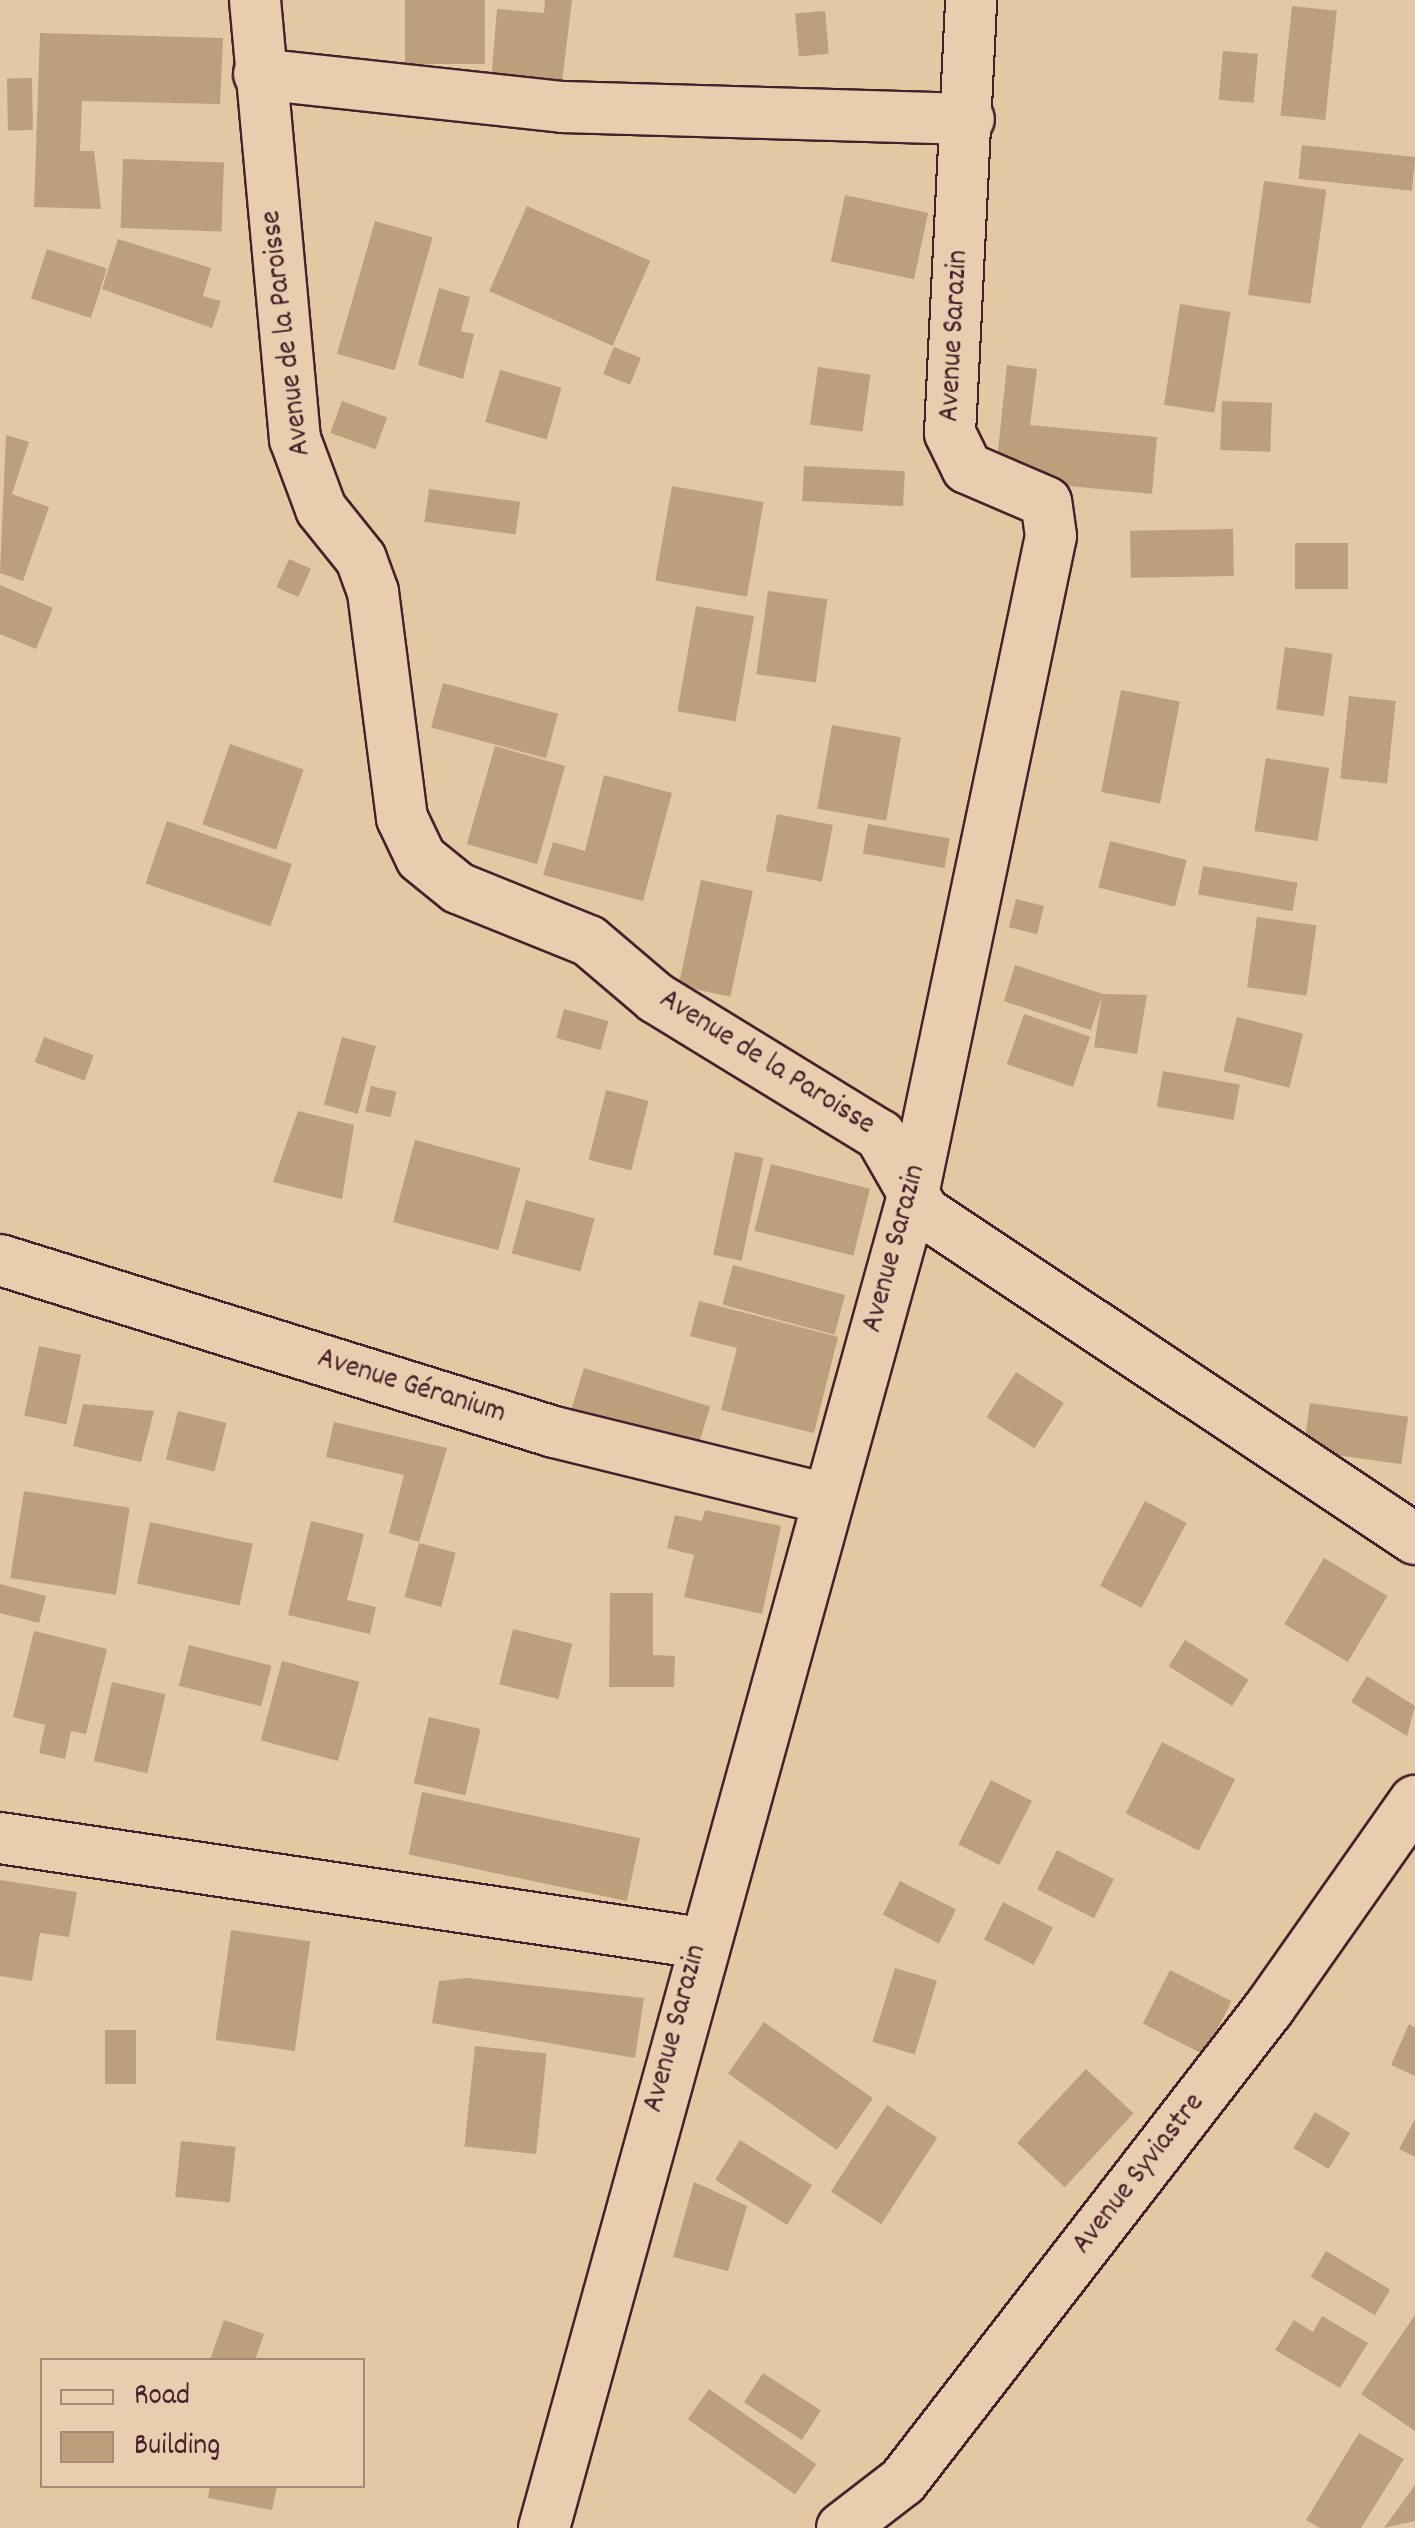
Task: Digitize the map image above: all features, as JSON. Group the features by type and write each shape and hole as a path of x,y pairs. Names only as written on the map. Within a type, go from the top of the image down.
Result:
{"street":[{"name":"Avenue de la Paroisse","path":"255,0 295,439 322,509 361,559 380,618 409,842 458,888 590,941 656,998 880,1136 912,1200 1415,1538"},
{"name":"Avenue Sarazin","path":"544,2528 701,1943 912,1200 1052,525 1042,497 982,477 953,447 971,0"},
{"path":"259,74 562,107 969,119"},
{"name":"Avenue Géranium","path":"0,1260 554,1432 826,1499"},
{"name":"Avenue Syviastre","path":"842,2528 903,2481 1270,2007 1415,1801"},
{"path":"0,1838 701,1943"}],"building":[{"path":"405,0 485,0 485,64 405,64"},
{"path":"545,0 572,0 560,99 490,93 497,9 544,13"},
{"path":"1292,6 1337,11 1325,120 1281,115"},
{"path":"825,11 829,54 799,56 795,14"},
{"path":"40,33 223,38 220,104 82,101 80,151 94,151 101,209 34,207"},
{"path":"1223,51 1258,54 1254,103 1219,100"},
{"path":"7,78 32,78 33,130 8,130"},
{"path":"1302,145 1415,157 1412,191 1298,179"},
{"path":"123,159 224,163 222,231 121,228"},
{"path":"1264,181 1326,190 1310,304 1248,295"},
{"path":"845,195 928,213 914,279 831,262"},
{"path":"527,206 650,261 613,346 489,291"},
{"path":"375,221 433,238 395,370 337,354"},
{"path":"118,239 211,268 203,296 221,301 212,328 102,289"},
{"path":"47,249 107,268 91,318 31,298"},
{"path":"439,288 470,297 461,331 474,334 463,379 418,365"},
{"path":"1180,304 1230,312 1214,413 1164,405"},
{"path":"614,347 641,358 630,385 603,374"},
{"path":"1007,365 1037,369 1030,425 1157,437 1152,494 995,479"},
{"path":"818,367 870,374 862,432 810,424"},
{"path":"500,370 562,388 547,440 485,422"},
{"path":"342,401 387,417 375,449 330,433"},
{"path":"1222,401 1272,403 1270,452 1220,450"},
{"path":"6,435 29,442 12,494 49,507 23,581 0,573"},
{"path":"804,466 905,471 903,506 802,501"},
{"path":"672,486 764,502 747,597 655,581"},
{"path":"429,489 520,502 516,534 424,522"},
{"path":"1233,529 1234,576 1131,578 1130,531"},
{"path":"1295,543 1348,543 1348,589 1295,589"},
{"path":"289,559 311,569 298,597 276,587"},
{"path":"0,585 53,608 36,649 0,634"},
{"path":"768,591 827,599 816,683 756,674"},
{"path":"696,606 754,616 736,722 677,711"},
{"path":"1285,647 1333,654 1324,716 1276,709"},
{"path":"443,683 558,714 546,758 431,727"},
{"path":"1121,690 1180,701 1160,804 1101,792"},
{"path":"1349,696 1396,701 1387,783 1340,779"},
{"path":"832,725 901,737 886,821 817,809"},
{"path":"230,744 304,769 276,850 202,824"},
{"path":"495,746 565,766 537,864 467,844"},
{"path":"1266,758 1329,768 1318,841 1254,831"},
{"path":"604,775 672,793 643,901 543,875 553,842 585,851"},
{"path":"777,814 833,825 822,882 766,871"},
{"path":"167,821 292,864 270,926 146,883"},
{"path":"868,824 950,838 945,868 863,854"},
{"path":"1110,841 1187,860 1175,907 1098,888"},
{"path":"1203,866 1298,883 1293,911 1198,895"},
{"path":"701,880 753,891 730,997 679,986"},
{"path":"1016,899 1044,906 1037,934 1009,927"},
{"path":"1257,917 1316,925 1307,996 1247,987"},
{"path":"1015,965 1103,994 1147,995 1137,1054 1094,1047 1102,996 1091,1030 1004,1001"},
{"path":"564,1009 608,1021 601,1050 556,1038"},
{"path":"1024,1014 1090,1037 1073,1087 1007,1064"},
{"path":"1237,1017 1303,1033 1289,1088 1223,1071"},
{"path":"44,1037 94,1055 85,1080 35,1062"},
{"path":"342,1037 376,1046 358,1114 324,1105"},
{"path":"1163,1071 1240,1085 1234,1120 1157,1106"},
{"path":"371,1086 396,1092 390,1117 365,1111"},
{"path":"606,1090 649,1101 631,1171 589,1160"},
{"path":"298,1111 354,1125 342,1199 273,1182"},
{"path":"415,1140 520,1168 498,1250 393,1222"},
{"path":"735,1152 763,1158 742,1261 713,1255"},
{"path":"771,1164 870,1189 853,1256 754,1231"},
{"path":"526,1200 595,1218 580,1272 512,1253"},
{"path":"733,1265 845,1295 834,1335 722,1305"},
{"path":"699,1301 838,1337 814,1433 721,1410 737,1348 690,1336"},
{"path":"39,1346 81,1355 66,1424 24,1415"},
{"path":"584,1368 710,1407 693,1464 566,1425"},
{"path":"1016,1372 1064,1403 1034,1448 987,1417"},
{"path":"1310,1403 1408,1417 1401,1464 1303,1451"},
{"path":"83,1404 154,1411 141,1462 73,1446"},
{"path":"178,1411 227,1423 214,1472 166,1460"},
{"path":"334,1422 447,1448 419,1542 389,1533 404,1475 326,1457"},
{"path":"24,1491 130,1508 116,1595 10,1578"},
{"path":"1145,1501 1186,1523 1141,1608 1100,1586"},
{"path":"705,1510 781,1526 762,1614 684,1597 694,1555 667,1548 675,1515 702,1521"},
{"path":"311,1521 364,1534 347,1600 376,1607 370,1634 288,1615"},
{"path":"150,1522 253,1544 240,1605 137,1584"},
{"path":"419,1543 456,1553 441,1607 405,1597"},
{"path":"1324,1558 1387,1596 1348,1662 1284,1624"},
{"path":"0,1584 46,1596 39,1623 0,1613"},
{"path":"610,1593 653,1593 653,1655 675,1656 674,1687 609,1687"},
{"path":"513,1629 572,1644 558,1699 499,1684"},
{"path":"34,1631 107,1649 86,1734 71,1731 65,1759 39,1753 45,1725 13,1717"},
{"path":"1185,1640 1249,1680 1232,1706 1169,1666"},
{"path":"189,1645 271,1666 261,1706 179,1686"},
{"path":"282,1661 359,1682 338,1761 261,1740"},
{"path":"1367,1676 1415,1706 1407,1736 1351,1702"},
{"path":"112,1682 166,1694 147,1773 94,1761"},
{"path":"429,1717 481,1729 465,1795 414,1783"},
{"path":"1162,1742 1235,1779 1199,1851 1126,1813"},
{"path":"991,1780 1032,1801 999,1865 958,1844"},
{"path":"422,1792 640,1838 627,1901 409,1855"},
{"path":"1057,1850 1114,1879 1094,1918 1037,1889"},
{"path":"0,1880 77,1892 69,1937 40,1933 32,1981 0,1976"},
{"path":"900,1881 956,1910 939,1943 883,1915"},
{"path":"1003,1902 1053,1927 1034,1965 984,1939"},
{"path":"231,1930 310,1941 295,2051 216,2040"},
{"path":"895,1968 937,1981 915,2054 872,2042"},
{"path":"1170,1970 1231,2001 1204,2055 1143,2023"},
{"path":"467,1978 644,1998 635,2058 432,2023 439,1981"},
{"path":"764,2022 873,2098 837,2150 728,2074"},
{"path":"1409,2024 1415,2028 1415,2076 1391,2065"},
{"path":"105,2030 136,2030 136,2084 105,2084"},
{"path":"475,2046 547,2054 536,2154 464,2146"},
{"path":"1086,2069 1134,2113 1065,2187 1017,2143"},
{"path":"887,2105 937,2138 881,2224 831,2191"},
{"path":"1315,2112 1350,2133 1329,2169 1293,2148"},
{"path":"1415,2119 1415,2157 1399,2149"},
{"path":"740,2140 812,2185 787,2225 715,2180"},
{"path":"181,2141 236,2147 230,2202 175,2197"},
{"path":"694,2182 747,2206 728,2271 673,2257"},
{"path":"1326,2251 1390,2290 1375,2315 1311,2277"},
{"path":"1415,2315 1415,2431 1361,2394"},
{"path":"1322,2316 1368,2343 1340,2388 1275,2350 1294,2320 1313,2332"},
{"path":"224,2320 264,2334 256,2358 211,2358"},
{"path":"763,2373 821,2411 802,2440 744,2402"},
{"path":"709,2389 816,2464 795,2494 688,2419"},
{"path":"1359,2433 1404,2459 1361,2528 1320,2528 1306,2520"},
{"path":"1415,2485 1415,2521 1384,2528"},
{"path":"210,2488 277,2488 272,2510 208,2498"}]}
